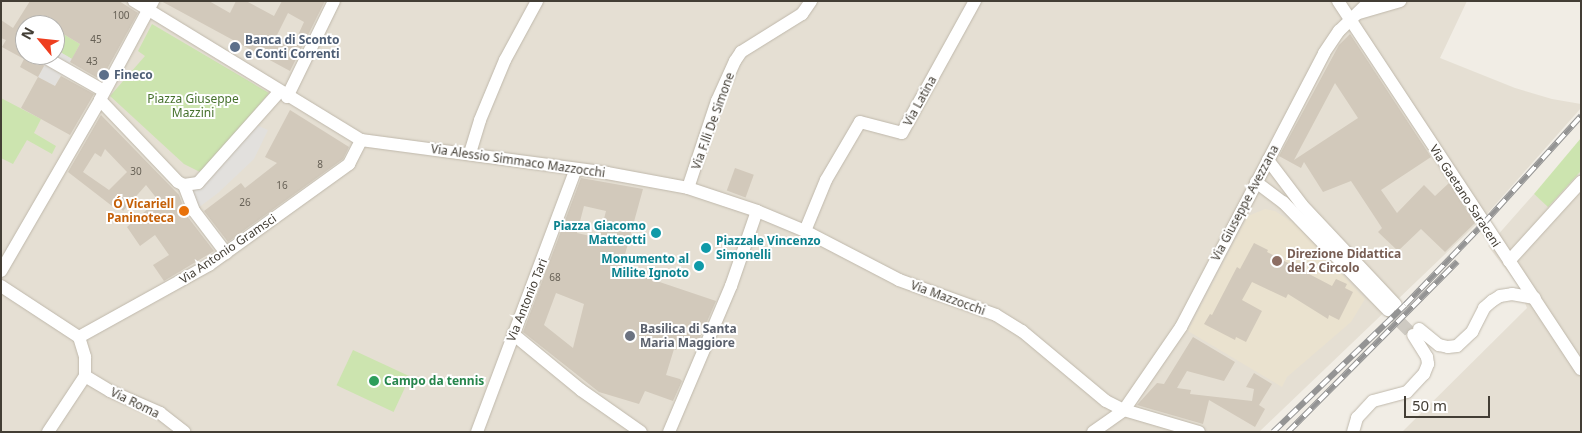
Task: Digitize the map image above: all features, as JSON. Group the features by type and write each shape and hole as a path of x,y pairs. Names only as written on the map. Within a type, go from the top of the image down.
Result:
{"street":[{"path":"134,1 151,6 283,94"},
{"path":"57,65 102,95 178,182 184,185 198,184 283,94 334,1"},
{"path":"470,153 480,120 505,60 537,1"},
{"name":"Via F.lli De Simone","path":"688,188 717,101 735,61 741,52 802,14 810,1"},
{"name":"Via Latina","path":"805,231 826,180 860,122 902,134 975,1"},
{"name":"Via Gaetano Saraceni","path":"1338,1 1355,17 1509,261 1581,370"},
{"name":"Via Giuseppe Avezzana","path":"1124,410 1181,327 1333,37 1370,1"},
{"path":"1355,17 1400,1"},
{"path":"1,271 151,6"},
{"name":"Via Alessio Simmaco Mazzocchi","path":"283,94 361,140 470,153 688,188 757,211"},
{"name":"Via Antonio Gramsci","path":"79,337 167,290 226,254 349,164 361,140"},
{"path":"1256,182 1284,202 1392,307 1302,205 1268,160"},
{"name":"Via Antonio Tari","path":"477,432 576,169"},
{"path":"1509,261 1581,182"},
{"path":"184,185 194,211 226,254"},
{"path":"669,432 731,286 757,211"},
{"name":"Via Mazzocchi","path":"757,211 805,231 899,280 996,315 1022,331 1106,401 1124,410 1199,432"},
{"path":"1,286 79,337 85,357 85,376 48,432"},
{"path":"1353,432 1357,418 1373,401 1407,392 1424,374 1428,364 1427,357 1416,332 1439,345 1457,346 1472,332 1484,308 1500,296 1512,294 1535,298"},
{"path":"513,334 581,390 641,432"},
{"name":"Via Roma","path":"85,376 110,391 160,413 184,432"},
{"path":"1093,432 1124,410"}],"shaded area":[{"path":"1,1 1467,1 1440,58 1515,88 1552,99 1581,104 1581,108 1487,214 1259,432 1,432"},
{"path":"65,55 72,59 67,69 76,75 73,81 61,75 55,86 38,77 45,65 65,65"},
{"path":"252,123 268,130 254,159 218,193 194,211 184,185 198,183"},
{"path":"1581,171 1581,432 1402,432 1527,308 1518,285 1488,246 1534,194 1548,206"},
{"name":"Direzione Didattica del 2 Circolo","path":"1265,209 1275,211 1295,224 1365,299 1351,322 1287,377 1282,387 1188,331 1248,216"}],"green space":[{"name":"Piazza Giuseppe Mazzini","path":"152,24 269,93 202,173 184,164 110,96 145,56 138,51"},
{"path":"65,35 80,44 72,59 65,55"},
{"path":"1,98 41,119 34,133 56,146 52,154 27,140 13,164 1,158"},
{"path":"1581,138 1581,171 1548,207 1534,194"},
{"name":"Campo da tennis","path":"353,350 410,377 394,412 337,385"}],"building":[{"path":"30,1 119,1 138,13 101,80 70,62 80,44 65,35 65,15 21,15"},
{"path":"161,1 209,1 230,13 236,1 246,1 274,16 282,1 325,1 290,71","holes":["288,13 304,22 294,44 277,35"]},
{"path":"1,20 13,28 15,25 15,54 2,47 6,40 1,38"},
{"path":"1350,34 1431,157 1381,190 1397,213 1424,185 1435,196 1449,183 1475,223 1445,252 1421,229 1398,251 1378,232 1382,228 1351,181 1323,192 1304,162 1301,168 1279,156 1339,45","holes":["1335,83 1358,118 1294,160"]},
{"path":"21,65 44,66 38,77 20,67"},
{"path":"61,76 94,94 70,135 21,108 38,77 55,86"},
{"path":"290,110 349,147 343,159 228,242 204,211 241,183 245,188 277,163 265,157"},
{"path":"101,115 179,195 187,216 214,251 164,281 153,265 169,255 155,235 140,246 127,227 158,200 146,185 123,211 116,202 112,206 68,172","holes":["105,149 127,172 109,190 83,172 95,153 101,157"]},
{"path":"735,168 754,175 746,197 727,191"},
{"path":"581,178 643,189 621,269 716,301 695,349 680,343 676,350 674,349 666,375 682,381 673,401 645,391 639,404 599,392 523,332","holes":["584,206 606,211 599,238 577,233","556,293 584,304 573,348 544,325"]},
{"path":"1254,243 1268,250 1267,252 1332,286 1336,279 1347,284 1345,288 1353,292 1339,320 1329,315 1328,319 1288,294 1286,298 1252,282 1242,300 1262,311 1246,342 1236,337 1235,340 1204,324 1210,314 1212,315 1237,267 1240,269"},
{"path":"1193,337 1235,362 1224,381 1187,371 1177,388 1191,390 1190,394 1252,401 1254,389 1246,387 1254,373 1272,384 1259,405 1265,409 1255,427 1209,400 1203,424 1137,405 1157,383 1164,384"}],"tunnel":[{"path":"1388,310 1413,335"}],"railway":[{"path":"1273,432 1405,305 1483,224 1581,116"},
{"path":"1288,432 1457,262"}],"place":[{"name":"Banca di Sconto e Conti Correnti","path":"235,47"},
{"name":"Fineco","path":"104,75"},
{"name":"Ó Vicariell Paninoteca","path":"184,211"},
{"name":"Piazza Giacomo Matteotti","path":"656,233"},
{"name":"Piazzale Vincenzo Simonelli","path":"706,248"},
{"name":"Direzione Didattica del 2 Circolo","path":"1277,261"},
{"name":"Monumento al Milite Ignoto","path":"699,266"},
{"name":"Basilica di Santa Maria Maggiore","path":"630,336"},
{"name":"Campo da tennis","path":"374,381"}]}
